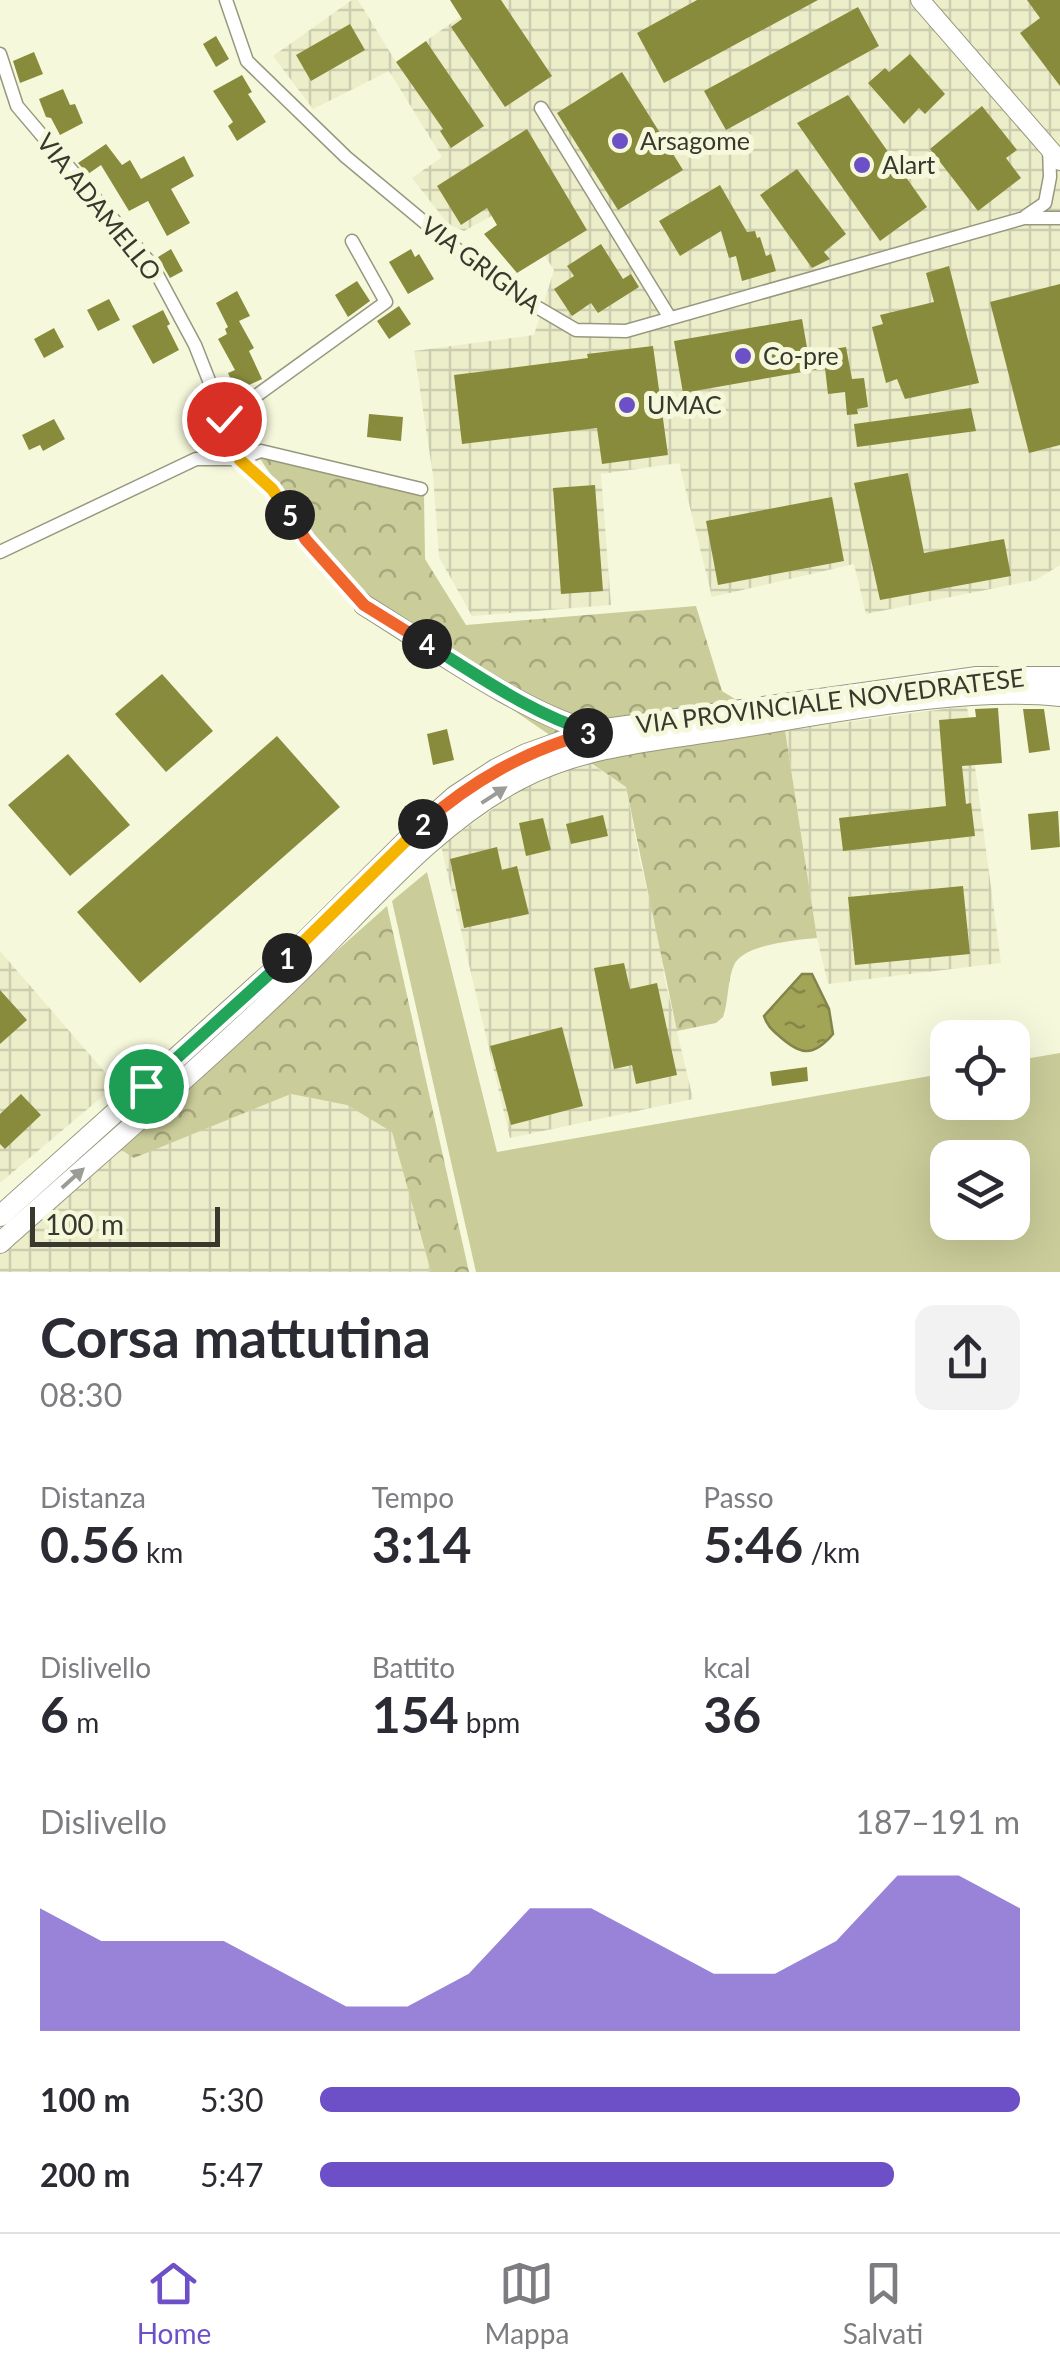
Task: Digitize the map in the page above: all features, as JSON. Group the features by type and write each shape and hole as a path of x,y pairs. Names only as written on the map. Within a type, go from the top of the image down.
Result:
{"main road":[{"path":"364,605 524,702 591,732"},
{"name":"VIA PROVINCIALE NOVEDRATESE","path":"0,1216 294,952 455,796 526,754 591,732 977,677 1060,677"},
{"name":"VIA PROVINCIALE NOVEDRATESE","path":"0,1243 280,992 429,845 474,808 515,782 563,760 646,742 964,696 1060,696"}],"street":[{"name":"VIA GRIGNA","path":"226,0 247,61 346,157 501,286 576,330 626,332 1024,218 1060,218"},
{"path":"920,0 1056,153 1045,203"},
{"name":"VIA ADAMELLO","path":"0,54 17,106 152,265 195,345 240,460 272,489 306,540 364,605"},
{"path":"541,108 670,318"},
{"path":"1024,218 1060,196"},
{"path":"224,419 386,302 352,240"},
{"path":"0,552 196,459 240,460 261,452 421,489"}],"shaded area":[{"path":"352,0 358,0 396,62 484,0 1060,0 1060,565 1036,580 866,614 854,564 712,597 679,463 601,474 611,605 472,616 439,557 433,475 414,351 534,335 554,270 512,205 464,231 448,224 412,178 442,157 389,71 313,109 273,56"},
{"path":"967,706 1001,963 828,984 817,938 785,730"},
{"path":"585,760 626,787 693,1099 510,1138 441,846 542,774"},
{"path":"0,951 116,1085 0,1183"},
{"path":"291,1094 347,1105 392,1131 431,1272 0,1272 0,1250 117,1147 135,1157"}],"green space":[{"path":"259,457 424,496 425,559 466,625 696,606 722,691 785,730 817,938 750,951 732,969 723,1017 716,1023 677,1031 626,787 356,603"},
{"path":"427,872 497,1152 930,1076 930,1120 1030,1120 1030,1058 1060,1053 1060,1272 476,1272 392,901"},
{"path":"387,906 469,1272 431,1272 392,1132 347,1105 291,1094 134,1158 117,1147"}],"water":[{"path":"802,974 812,974 829,1009 833,1034 819,1047 806,1051 786,1041 764,1016"}],"building":[{"path":"450,0 501,0 552,76 505,107 451,27 462,19"},
{"path":"697,0 818,0 664,83 637,33"},
{"path":"1027,0 1060,0 1060,86 1020,33 1040,18"},
{"path":"858,7 879,46 726,130 704,91"},
{"path":"350,24 365,50 311,81 296,55"},
{"path":"216,36 229,59 216,67 203,44"},
{"path":"426,41 484,126 451,148 440,131 443,129 396,62"},
{"path":"34,52 43,74 20,83 13,61"},
{"path":"910,54 945,94 925,114 919,108 904,124 868,83"},
{"name":"Arsagome","path":"622,72 683,170 618,210 557,113"},
{"path":"242,75 252,92 248,94 266,122 237,141 228,126 233,122 213,91"},
{"path":"63,89 83,123 60,135 51,118 46,117 39,99"},
{"name":"Alart","path":"848,95 927,207 880,241 797,123"},
{"path":"982,106 1017,150 1006,158 1021,178 978,211 930,149"},
{"path":"527,129 587,230 517,273 484,234 497,225 487,208 461,225 437,186"},
{"path":"106,144 122,165 130,160 141,179 184,156 194,176 171,189 190,223 167,236 148,201 129,211 101,165 88,174 78,163"},
{"path":"797,169 846,234 824,252 830,259 812,268 760,195"},
{"path":"720,185 747,232 755,231 760,237 776,271 742,281 736,256 729,258 721,231 680,256 659,221"},
{"path":"601,244 623,279 631,274 639,287 598,313 591,303 572,316 554,289 574,276 567,266"},
{"path":"171,249 183,271 170,278 158,257"},
{"path":"411,249 415,257 419,254 434,279 408,294 389,262"},
{"path":"949,266 979,383 905,399 897,379 886,383 872,327 883,324 880,315 934,302 926,273"},
{"path":"357,281 370,301 348,317 335,295"},
{"path":"1060,284 1060,445 1029,453 990,302"},
{"path":"237,291 250,316 239,321 254,348 249,351 262,379 236,391 228,373 235,370 218,339 227,334 228,327 216,303"},
{"path":"109,299 120,320 98,331 87,310"},
{"path":"399,306 411,324 389,339 377,321"},
{"path":"163,310 179,350 153,364 132,326"},
{"name":"Co-pre","path":"802,319 808,353 846,347 852,379 864,378 868,407 857,409 858,414 847,415 845,392 828,394 825,368 683,393 674,341"},
{"path":"54,328 64,347 44,358 34,339"},
{"path":"653,346 668,455 602,464 597,428 462,444 454,375"},
{"path":"971,408 976,431 857,447 854,424"},
{"path":"369,414 403,417 401,441 367,437"},
{"path":"54,419 65,439 43,451 40,445 29,450 22,435"},
{"path":"908,473 924,553 1004,539 1011,576 880,600 854,483"},
{"path":"595,485 603,591 561,594 553,488"},
{"path":"832,497 844,561 718,585 706,521"},
{"path":"162,674 213,731 166,772 115,714"},
{"path":"998,708 1002,763 962,766 966,804 971,803 975,836 843,851 839,818 946,806 939,720 976,717 975,709"},
{"path":"1023,709 1044,709 1050,750 1029,753"},
{"path":"447,729 454,760 433,765 427,734"},
{"path":"277,736 340,807 140,983 77,912"},
{"path":"68,754 130,825 70,876 8,805"},
{"path":"1058,811 1060,847 1031,850 1028,814"},
{"path":"603,815 608,836 571,844 566,824"},
{"path":"543,818 551,850 526,856 519,823"},
{"path":"497,847 502,870 517,866 529,914 464,928 450,859"},
{"path":"963,886 970,954 855,965 848,897"},
{"path":"624,963 630,989 657,983 677,1075 636,1084 632,1065 614,1069 594,968"},
{"path":"0,990 27,1020 0,1044"},
{"path":"562,1027 583,1106 511,1125 490,1046"},
{"path":"807,1067 808,1081 772,1086 770,1072"},
{"path":"21,1094 41,1115 5,1149 0,1144 0,1114"}],"place":[{"name":"Arsagome","path":"620,141"},
{"name":"Alart","path":"862,165"},
{"name":"Co-pre","path":"743,356"},
{"name":"UMAC","path":"627,405"}],"route":[{"path":"146,1086 294,952 455,796 526,754 591,732 524,702 364,605 306,540 272,489 240,460 224,419"}]}
